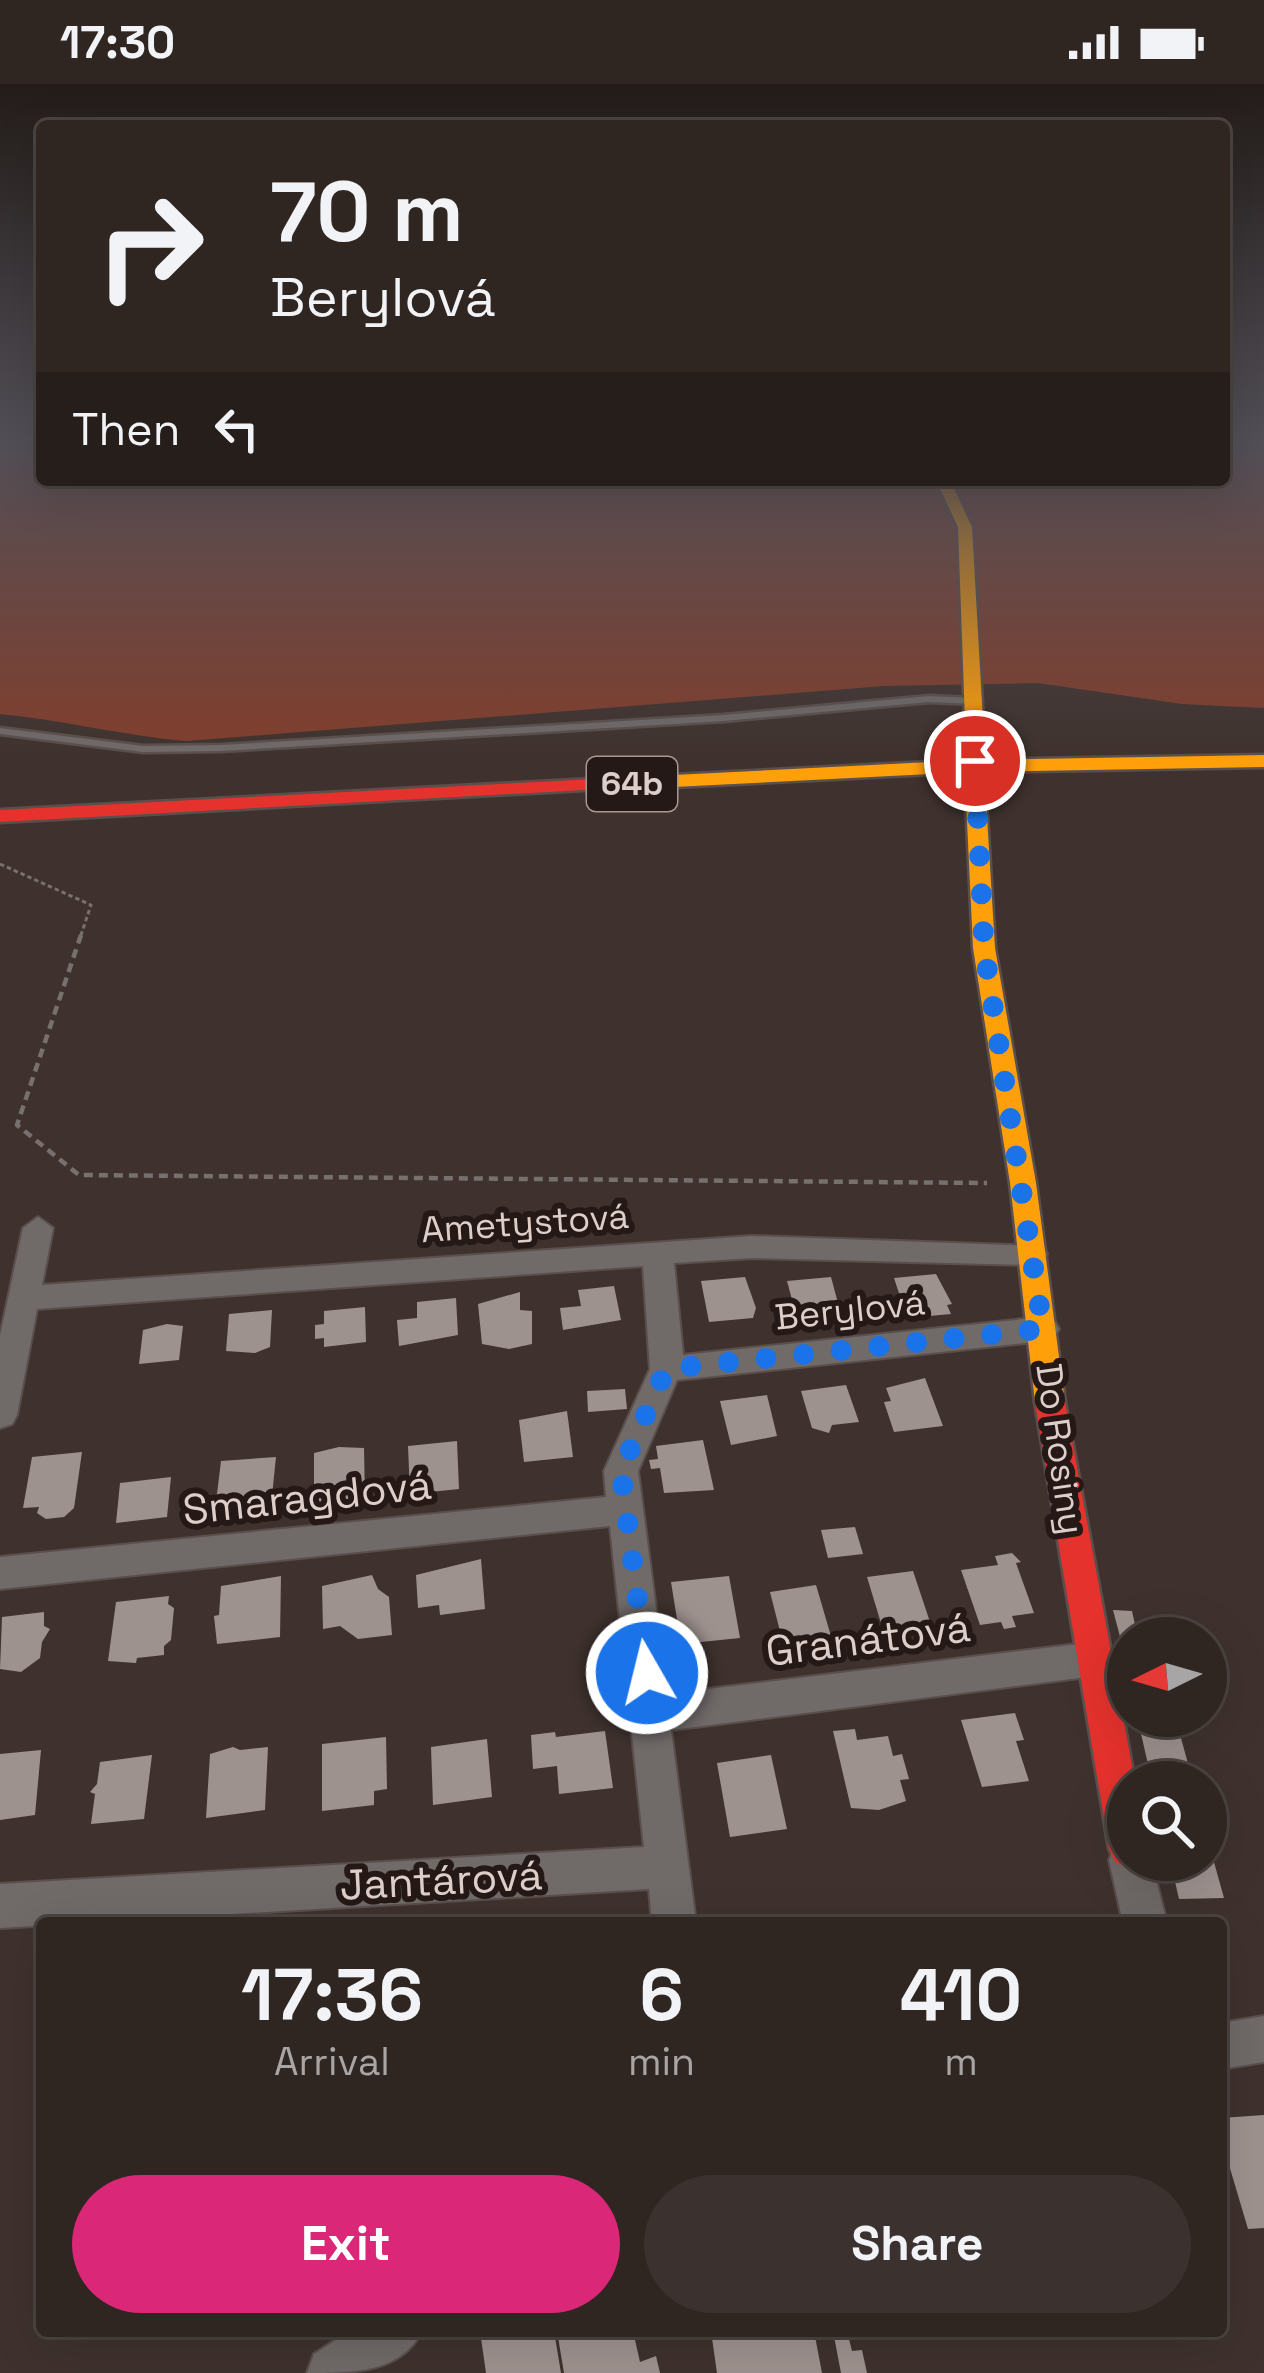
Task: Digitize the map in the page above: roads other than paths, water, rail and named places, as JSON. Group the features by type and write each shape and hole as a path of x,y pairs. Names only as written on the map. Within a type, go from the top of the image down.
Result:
{"main road":[{"name":"Do Rosiny","path":"966,546 984,948 1023,1183 1059,1472 1113,1761"},
{"name":"64b","path":"0,799 963,750 1264,746"},
{"name":"64b","path":"0,815 970,766 1264,761"}],"street":[{"path":"1,1406 38,1228"},
{"name":"Ametystová","path":"23,1298 752,1247 1032,1254"},
{"path":"657,1252 666,1369 621,1471 673,1917"},
{"name":"Berylová","path":"666,1369 1043,1329"},
{"name":"Smaragdová","path":"0,1573 624,1510"},
{"name":"Granátová","path":"652,1714 1095,1659"},
{"name":"Jantárová","path":"0,1906 666,1867"},
{"path":"1135,1881 1144,1917"},
{"path":"1227,2045 1264,2039"},
{"path":"333,2373 387,2337"}],"lane":[{"path":"0,731 143,749 220,748 703,720 929,699 974,711"}]}
